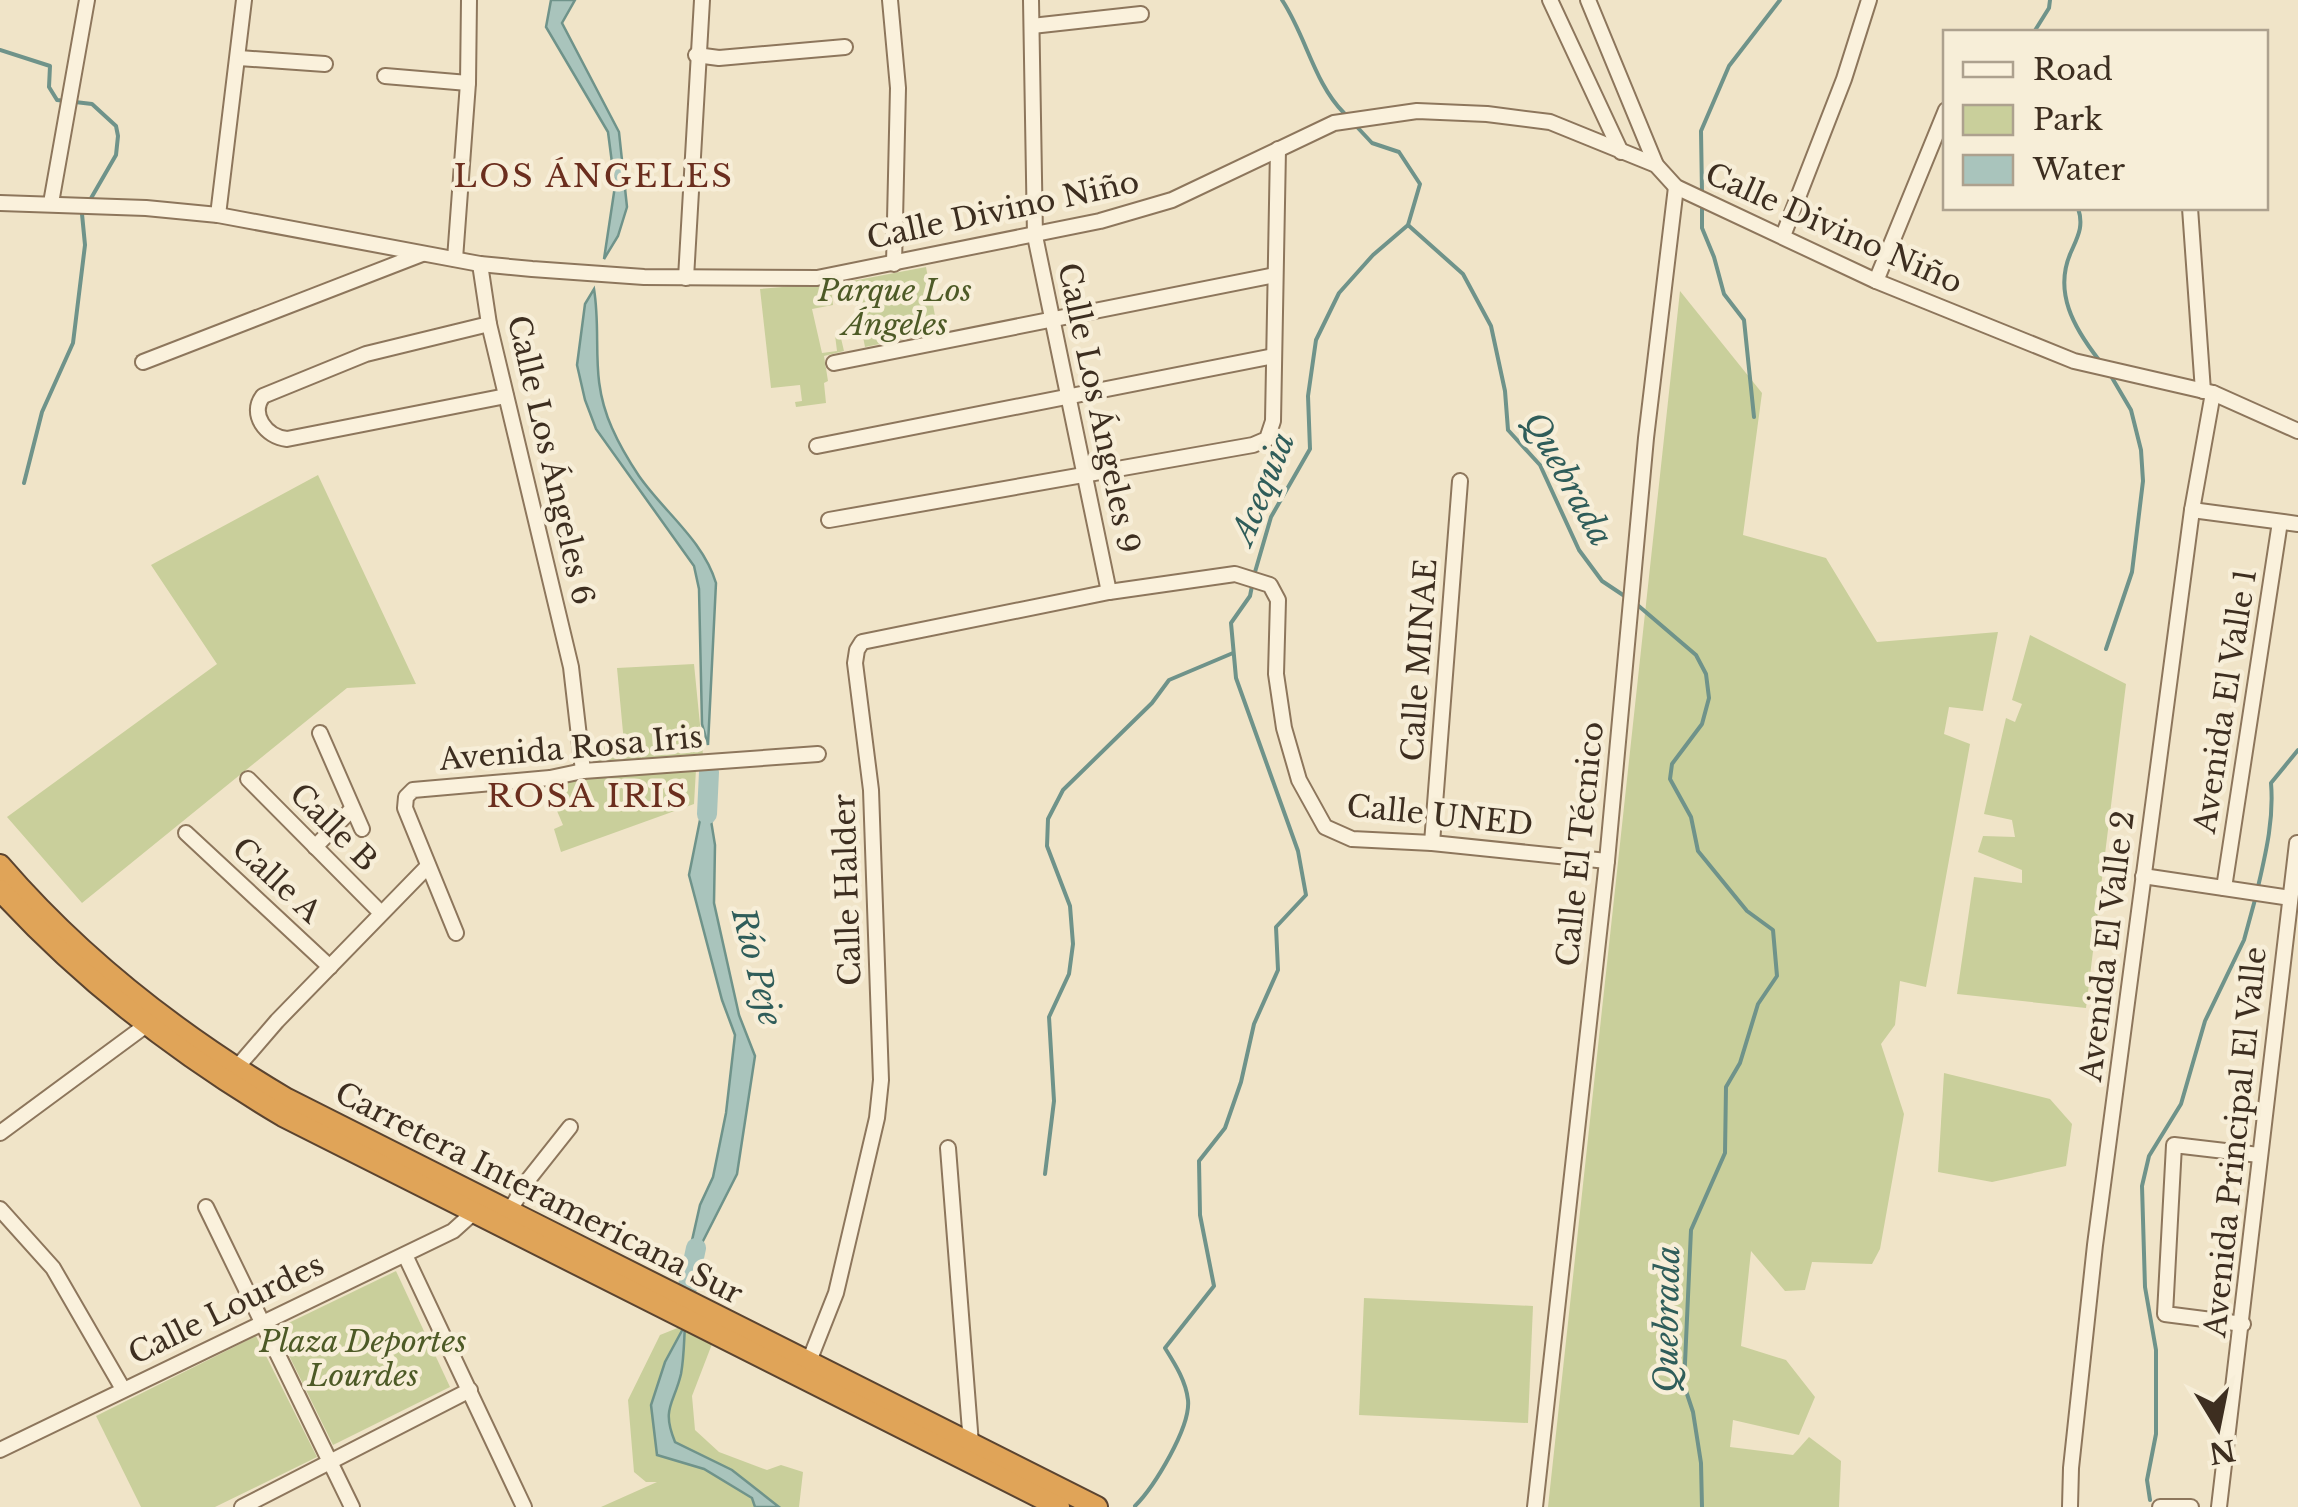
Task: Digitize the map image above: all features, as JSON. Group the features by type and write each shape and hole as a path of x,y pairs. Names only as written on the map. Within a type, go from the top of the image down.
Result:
{"highway":[{"name":"Carretera Interamericana Sur","path":"0,864 68,937 283,1116 473,1212 805,1370 971,1444 1097,1507"},
{"path":"0,878 43,924 68,937"},
{"name":"Carretera Interamericana Sur","path":"0,890 96,986 145,1026 231,1076 538,1226 1059,1507"}],"street":[{"path":"51,203 87,0"},
{"path":"218,215 244,0"},
{"path":"455,260 468,84 469,0"},
{"path":"686,278 702,0"},
{"path":"890,0 898,88 894,264"},
{"name":"Calle Los Ángeles 9","path":"1031,0 1034,236 1110,592"},
{"path":"1550,0 1621,152"},
{"path":"1588,0 1656,165"},
{"path":"1783,236 1844,79 1869,0"},
{"path":"1032,26 1141,14"},
{"path":"696,54 720,58 845,48"},
{"path":"238,58 325,64"},
{"path":"385,76 468,84"},
{"name":"Calle Divino Niño","path":"0,203 218,215 480,264 686,278 817,278 1034,236 1172,200 1334,123 1417,111 1487,114 1550,122 1656,165 1676,187 1876,281 2074,361 2208,392 2298,430"},
{"path":"1876,281 1943,117"},
{"path":"828,520 1252,445 1267,439 1274,422 1278,149"},
{"name":"Calle El Técnico","path":"1536,1507 1608,860 1646,438 1676,187"},
{"name":"Avenida El Valle 2","path":"2070,1507 2096,1245 2208,392 2190,210"},
{"path":"143,362 423,254"},
{"name":"Calle Los Ángeles 6","path":"480,264 489,324 571,667 583,771"},
{"path":"834,363 1275,275"},
{"path":"489,324 366,354 263,396 256,404 256,412 268,432 287,439 506,396"},
{"path":"818,446 1274,356"},
{"name":"Calle MINAE","path":"1432,843 1460,481"},
{"path":"2192,510 2298,524"},
{"name":"Avenida El Valle 1","path":"2224,888 2280,522"},
{"name":"Calle UNED","path":"1110,592 1235,574 1270,585 1278,600 1276,674 1290,753 1318,817 1334,834 1352,840 1432,843 1608,860"},
{"name":"Calle Halder","path":"805,1370 836,1292 877,1118 881,1080 871,790 855,663 857,650 862,642 1110,592"},
{"path":"320,733 362,829"},
{"name":"Avenida Rosa Iris","path":"428,866 405,808 406,796 413,790 550,778 583,771 818,754"},
{"name":"Calle B","path":"248,779 380,913"},
{"path":"314,846 352,808"},
{"name":"Calle A","path":"186,833 330,966"},
{"name":"Avenida Principal El Valle","path":"2219,1507 2297,843"},
{"path":"231,1076 330,966 428,866 456,932"},
{"path":"2143,876 2290,898"},
{"path":"0,1133 145,1026"},
{"path":"509,1212 528,1180 570,1127"},
{"path":"2243,1324 2165,1314 2174,1145 2259,1155"},
{"path":"948,1148 971,1444"},
{"path":"442,1179 446,1190 464,1199 473,1212 494,1213 520,1226 538,1226"},
{"path":"206,1207 352,1507"},
{"path":"0,1209 53,1268 122,1389"},
{"name":"Calle Lourdes","path":"0,1450 453,1231 473,1212"},
{"path":"405,1255 524,1507"},
{"path":"242,1507 470,1390"},
{"path":"2160,1507 2191,1507"}],"green space":[{"name":"Parque Los Ángeles","path":"926,267 938,332 865,347 853,285 831,288 833,305 812,309 822,353 837,351 835,335 840,334 844,351 824,356 826,403 796,407 795,402 802,401 800,385 771,388 760,289 852,281"},
{"path":"1680,291 1762,393 1743,535 1826,558 1877,642 1998,632 1983,711 1949,707 1944,734 1970,744 1926,987 1900,981 1895,1025 1881,1044 1904,1114 1880,1249 1872,1264 1812,1262 1805,1290 1785,1291 1751,1251 1741,1346 1786,1360 1815,1397 1799,1435 1733,1420 1730,1447 1793,1455 1809,1437 1841,1461 1839,1507 1548,1507"},
{"path":"318,475 416,684 347,688 82,903 7,817 217,664 151,565"},
{"path":"2030,635 2126,684 2086,1008 1957,994 1974,877 2022,883 2022,870 1978,852 1983,836 2015,837 2012,820 1984,814 2006,718 2015,722 2022,704 2012,700"},
{"path":"694,664 703,755 594,761 593,747 624,743 617,668"},
{"path":"696,769 694,804 561,852 554,829 563,825 546,785 582,778"},
{"path":"1944,1073 2050,1099 2072,1124 2066,1166 1992,1182 1938,1172"},
{"name":"Plaza Deportes Lourdes","path":"396,1271 450,1387 333,1445 276,1329"},
{"path":"1364,1298 1533,1306 1528,1423 1359,1415"},
{"path":"685,1325 712,1344 692,1396 695,1430 719,1452 767,1470 781,1465 803,1472 799,1507 779,1507 732,1470 675,1442 669,1413 679,1382 685,1329 657,1455 703,1469 753,1498 755,1507 601,1507 657,1482 646,1482 634,1472 628,1400 660,1335"},
{"path":"256,1336 317,1457 215,1507 141,1507 96,1416"}],"water":[{"path":"551,0 575,0 562,23 619,132 627,207 618,236 604,259 615,186 608,132 546,27"},
{"path":"594,289 598,375 612,428 639,476 702,553 716,583 708,745 702,724 699,589 694,566 596,429 585,400 577,365 585,304"},
{"path":"706,790 715,845 714,903 739,1015 755,1056 737,1174 702,1243 700,1263 689,1272 688,1258 700,1205 713,1177 726,1113 735,1035 689,875"},
{"path":"685,1325 681,1374 669,1413 675,1442 732,1470 779,1507 755,1507 752,1498 704,1469 657,1455 651,1405 665,1362"}],"waterway":[{"name":"Acequia","path":"1282,0 1325,88 1344,113"},
{"name":"Quebrada","path":"1702,193 1701,131 1729,66 1780,0"},
{"name":"Quebrada","path":"2035,30 2050,0"},
{"name":"Quebrada","path":"0,50 50,66 49,87 57,100 66,101"},
{"name":"Quebrada","path":"75,102 92,104 116,126 118,136 116,155 90,200"},
{"name":"Acequia","path":"1255,572 1271,517 1310,449 1308,396 1316,340 1339,293 1373,255 1408,225 1420,184 1399,152 1372,143 1358,128"},
{"name":"Quebrada","path":"1702,203 1702,228 1724,294 1744,320 1754,417"},
{"name":"Quebrada","path":"24,483 42,412 73,343 85,245 82,214 86,208"},
{"name":"Quebrada","path":"2079,210 2080,226 2066,267 2065,295 2074,322 2099,360"},
{"name":"Quebrada","path":"1408,225 1463,274 1491,326 1505,391 1508,430 1540,465 1579,550 1602,581 1626,597"},
{"name":"Quebrada","path":"2106,649 2132,572 2143,481 2141,450 2131,410 2111,376"},
{"name":"Quebrada","path":"1135,1506 1170,1456 1187,1412 1185,1386 1165,1348 1214,1286 1200,1215 1199,1161 1225,1128 1241,1082 1254,1024 1278,970 1276,927 1306,895 1298,851 1236,678 1231,623 1250,596 1252,586"},
{"name":"Quebrada","path":"1634,602 1696,655 1706,674 1709,698 1702,724 1672,764 1670,779 1691,817 1698,851 1747,911 1773,930 1777,976 1758,1004 1740,1063 1726,1087 1725,1153 1691,1230 1684,1385 1693,1412 1701,1463 1702,1507"},
{"name":"Quebrada","path":"1045,1174 1054,1101 1049,1017 1069,974 1073,944 1070,906 1047,846 1048,819 1063,790 1152,703 1169,680 1233,653"},
{"path":"2258,887 2270,822 2271,783 2298,750"},
{"name":"Río Peje","path":"707,814 709,772"},
{"path":"2150,1500 2147,1480 2156,1434 2156,1350 2145,1287 2142,1186 2149,1156 2181,1104 2205,1021 2244,940 2256,896"},
{"name":"Río Peje","path":"688,1286 696,1248"}],"district":[{"name":"LOS ÁNGELES","path":"594,176"},
{"name":"ROSA IRIS","path":"588,796"}]}
